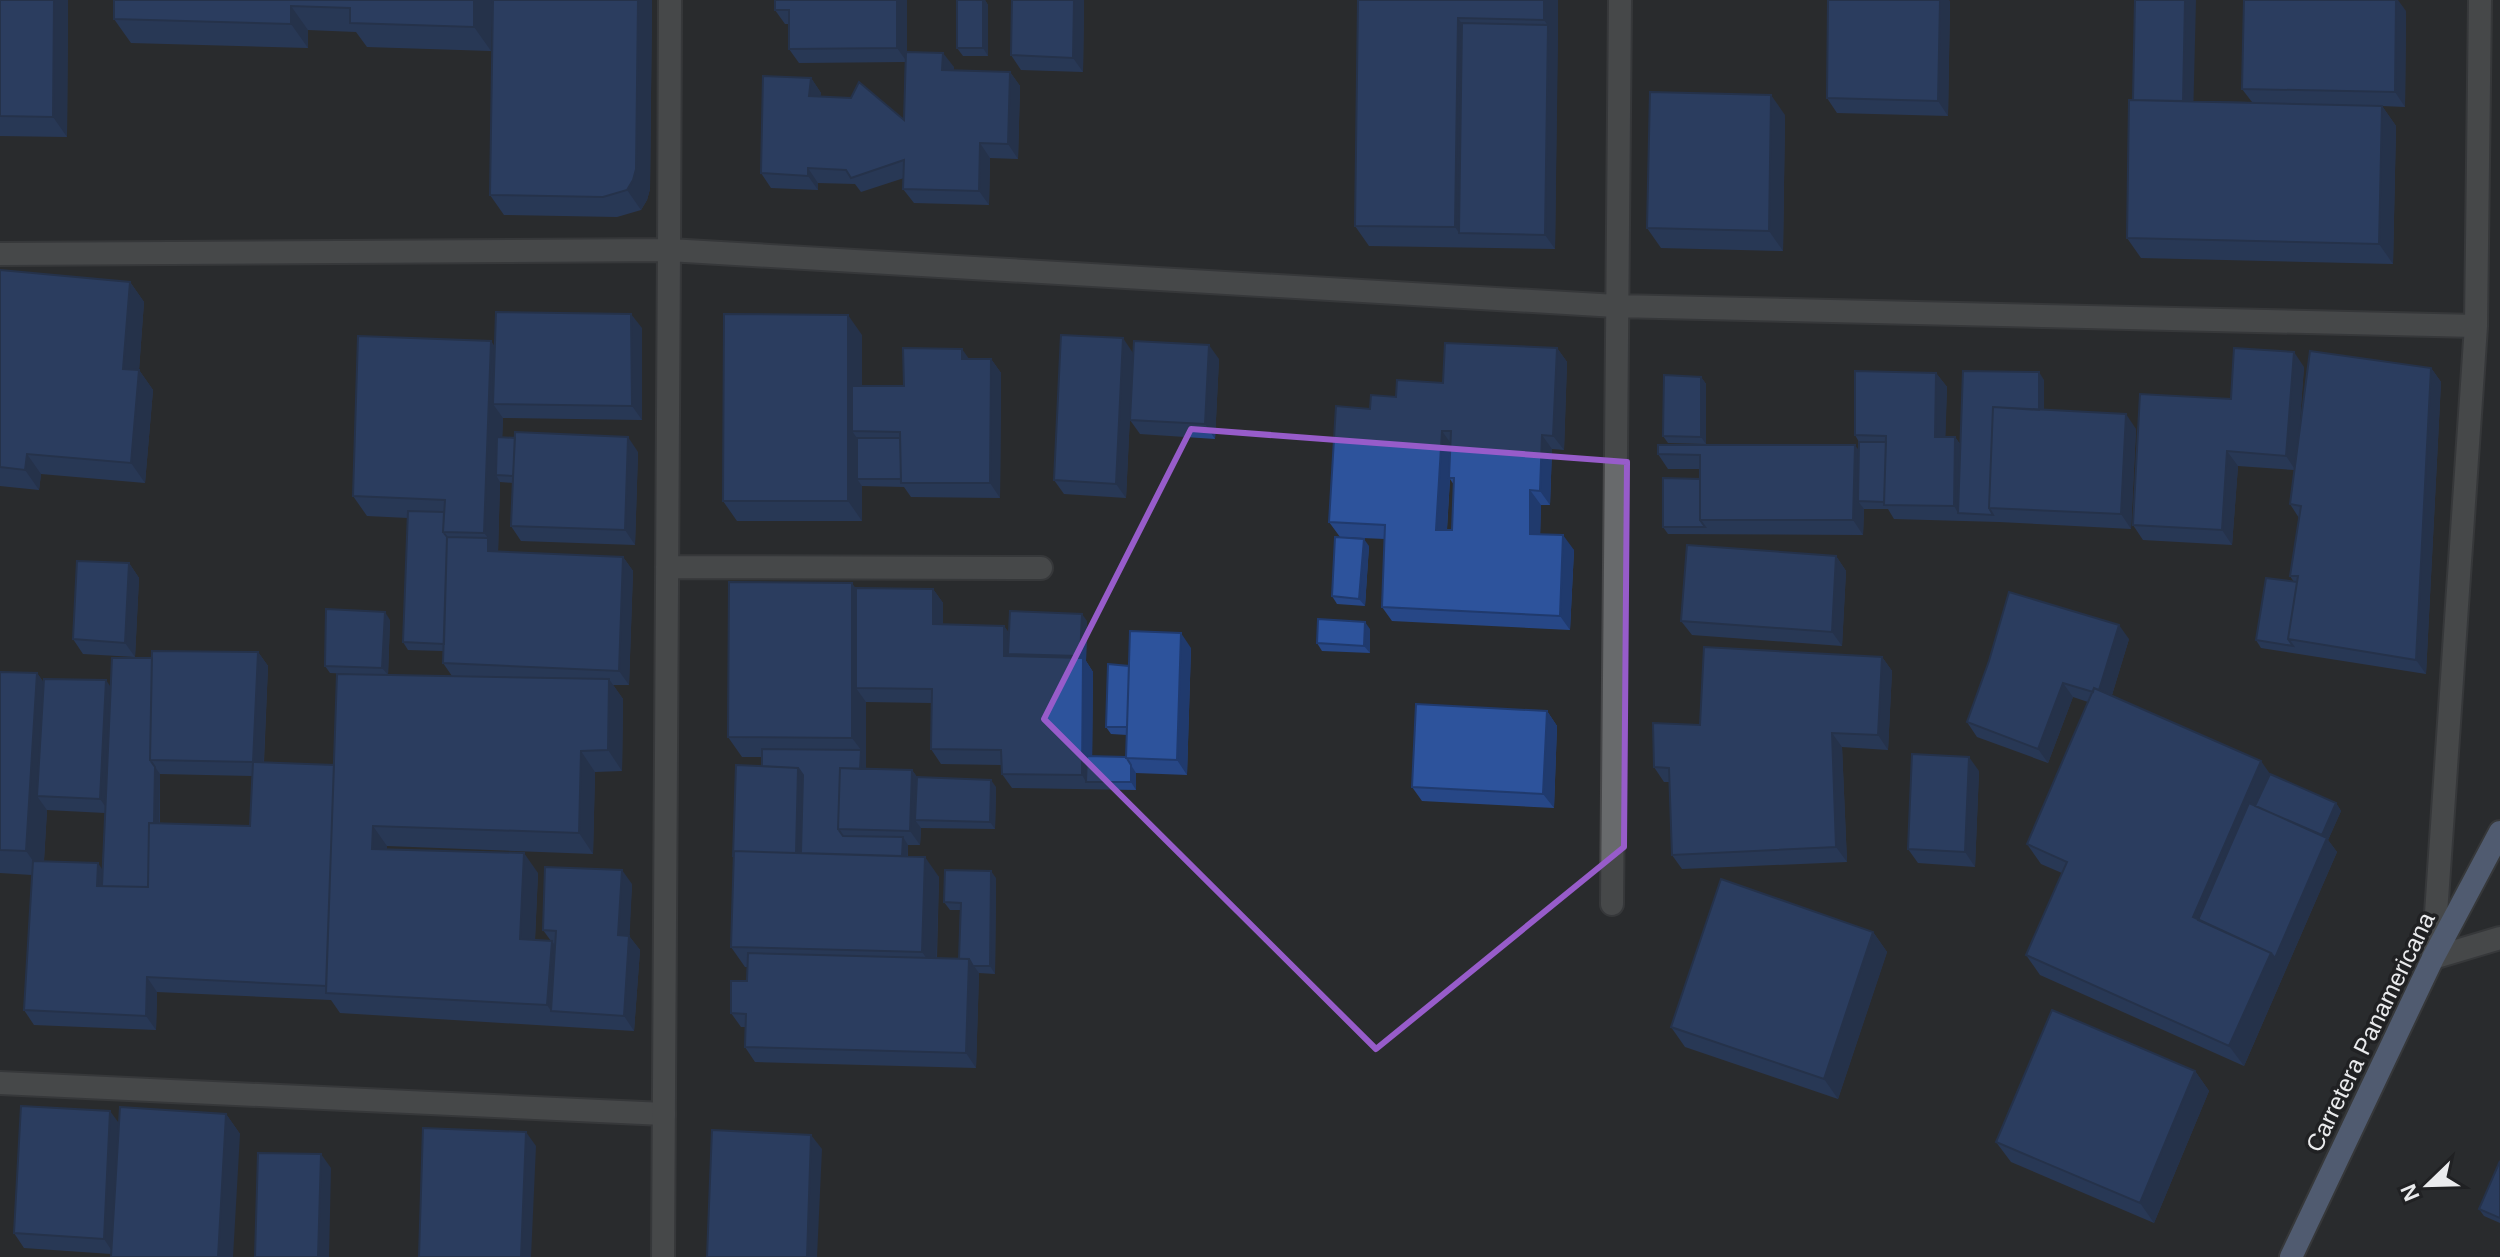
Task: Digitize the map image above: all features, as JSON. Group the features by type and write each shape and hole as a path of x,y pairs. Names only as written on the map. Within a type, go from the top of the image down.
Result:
{"main road":[{"name":"Carretera Panamericana","path":"2291,1257 2433,958 2500,832"}],"street":[{"path":"663,1257 670,0"},
{"path":"1612,904 1620,0"},
{"path":"2480,0 2476,326 2433,958 2500,938"},
{"path":"0,254 669,250 1616,306 2476,326"},
{"path":"667,567 1041,568"},
{"path":"0,1083 664,1114"}],"highlighted area":[{"path":"1191,429 1627,462 1624,847 1376,1049 1044,719"}],"building":[{"path":"0,0 54,0 53,117 0,116"},
{"path":"114,0 474,0 474,27 350,23 350,8 291,6 291,24 114,19"},
{"path":"493,0 638,0 636,169 627,190 603,197 490,195"},
{"path":"775,0 897,0 897,48 789,49 789,10 775,10"},
{"path":"957,0 983,0 983,48 957,48"},
{"path":"1012,0 1074,0 1073,58 1011,55"},
{"path":"1358,0 1544,0 1544,20 1458,18 1455,227 1355,226"},
{"path":"1828,0 1940,0 1938,101 1827,98"},
{"path":"2135,0 2185,0 2183,101 2133,100"},
{"path":"2244,0 2396,0 2395,92 2242,89"},
{"path":"1462,23 1548,25 1545,235 1459,233"},
{"path":"906,52 943,53 942,70 1010,72 1008,144 980,143 979,191 903,189 904,160 851,178 846,170 808,168 808,176 761,173 763,76 811,78 809,96 851,98 859,82 904,120"},
{"path":"1650,92 1771,95 1769,231 1647,228"},
{"path":"2129,100 2382,106 2379,244 2127,238"},
{"path":"0,270 130,282 123,369 139,370 131,463 27,454 25,470 0,467"},
{"path":"496,312 631,314 632,406 493,404"},
{"path":"724,314 848,315 848,501 723,501"},
{"path":"1061,335 1123,338 1116,484 1054,480"},
{"path":"358,336 491,341 484,533 443,532 445,500 353,496"},
{"path":"1134,341 1209,345 1205,424 1130,420"},
{"path":"1445,343 1557,348 1553,436 1542,435 1540,491 1530,490 1530,534 1563,535 1560,616 1382,607 1385,525 1329,522 1336,406 1370,409 1371,395 1396,397 1397,380 1443,383","holes":["1442,431 1451,431 1449,478 1454,478 1452,530 1436,530"]},
{"path":"903,348 962,349 962,359 991,359 990,483 901,483 900,432 852,431 852,386 904,386"},
{"path":"2234,348 2294,352 2286,456 2227,451 2222,530 2133,525 2140,394 2231,399"},
{"path":"2310,351 2431,368 2416,660 2288,639 2298,576 2290,576 2301,506 2290,504"},
{"path":"1855,371 1936,373 1935,437 1955,437 1954,506 1884,505 1886,436 1855,435"},
{"path":"1963,371 2039,372 2039,410 1993,407 1989,508 1993,515 1958,513"},
{"path":"1664,375 1701,377 1701,437 1663,436"},
{"path":"1993,407 2126,414 2121,514 1989,508"},
{"path":"515,432 628,437 625,530 511,526"},
{"path":"497,437 515,438 513,476 496,475"},
{"path":"857,438 900,438 901,479 857,479"},
{"path":"1859,442 1886,442 1884,502 1858,501"},
{"path":"1658,445 1855,445 1853,520 1700,520 1700,455 1658,454"},
{"path":"1663,478 1700,479 1700,520 1705,527 1663,527"},
{"path":"408,511 444,512 443,532 447,537 444,644 403,642"},
{"path":"447,537 488,538 488,551 623,557 619,671 443,663"},
{"path":"1335,537 1364,539 1359,599 1332,596"},
{"path":"1687,545 1836,556 1832,632 1681,621"},
{"path":"77,561 129,563 125,643 73,639"},
{"path":"2266,578 2297,582 2288,639 2293,646 2256,640"},
{"path":"729,582 852,583 852,738 728,737"},
{"path":"856,588 933,589 933,624 1004,626 1004,656 1083,658 1082,775 1002,774 1001,750 931,749 932,689 856,688"},
{"path":"2009,592 2119,625 2099,690 2094,688 2093,692 2063,683 2038,749 1967,722"},
{"path":"326,609 385,612 382,668 325,666"},
{"path":"1010,611 1082,614 1080,656 1008,654"},
{"path":"1318,619 1365,622 1364,646 1317,643"},
{"path":"1130,631 1181,633 1177,760 1126,758"},
{"path":"1704,647 1882,657 1878,735 1832,733 1836,847 1672,855 1669,768 1654,767 1653,723 1700,725"},
{"path":"152,651 258,652 253,762 150,760"},
{"path":"112,658 152,658 150,760 155,767 154,823 149,823 148,887 102,886"},
{"path":"1108,664 1129,666 1127,727 1106,727"},
{"path":"0,672 37,673 26,851 0,850"},
{"path":"337,674 609,679 608,750 581,751 579,833 373,826 372,849 524,853 520,939 552,941 547,1005 326,993"},
{"path":"44,679 106,680 100,799 37,796"},
{"path":"2094,688 2261,761 2193,917 2271,953 2229,1046 2026,955 2067,862 2027,844"},
{"path":"1416,704 1547,711 1543,794 1412,787"},
{"path":"762,749 861,750 860,769 840,768 838,829 843,836 903,837 902,856 801,853 803,775 798,768 762,766"},
{"path":"1912,754 1969,757 1965,852 1908,849"},
{"path":"1087,756 1126,757 1131,765 1131,782 1086,782"},
{"path":"253,762 334,765 326,986 147,977 146,1016 24,1010 33,861 98,863 97,886 148,887 149,823 250,826"},
{"path":"736,765 798,768 796,853 734,851 733,857"},
{"path":"840,768 912,770 910,831 838,829"},
{"path":"2270,774 2336,803 2322,835 2255,806"},
{"path":"917,777 991,780 990,822 915,820"},
{"path":"2249,803 2327,838 2275,958 2271,953 2198,920"},
{"path":"734,851 925,857 922,952 731,947"},
{"path":"545,867 622,870 618,935 629,936 624,1016 551,1011 556,931 543,930"},
{"path":"945,870 991,871 990,966 973,966 969,959 959,959 961,903 944,902"},
{"path":"1721,879 1873,932 1824,1079 1671,1027"},
{"path":"748,953 969,959 966,1053 745,1047 746,1014 731,1013 731,981 747,981"},
{"path":"2052,1010 2195,1071 2140,1203 1996,1142"},
{"path":"21,1106 110,1111 104,1239 14,1233"},
{"path":"120,1107 226,1114 218,1257 111,1257"},
{"path":"423,1128 526,1132 521,1257 419,1257"},
{"path":"712,1130 811,1135 807,1257 707,1257"},
{"path":"258,1153 321,1154 318,1257 255,1257"},
{"path":"2500,1161 2500,1218 2479,1209"}]}
